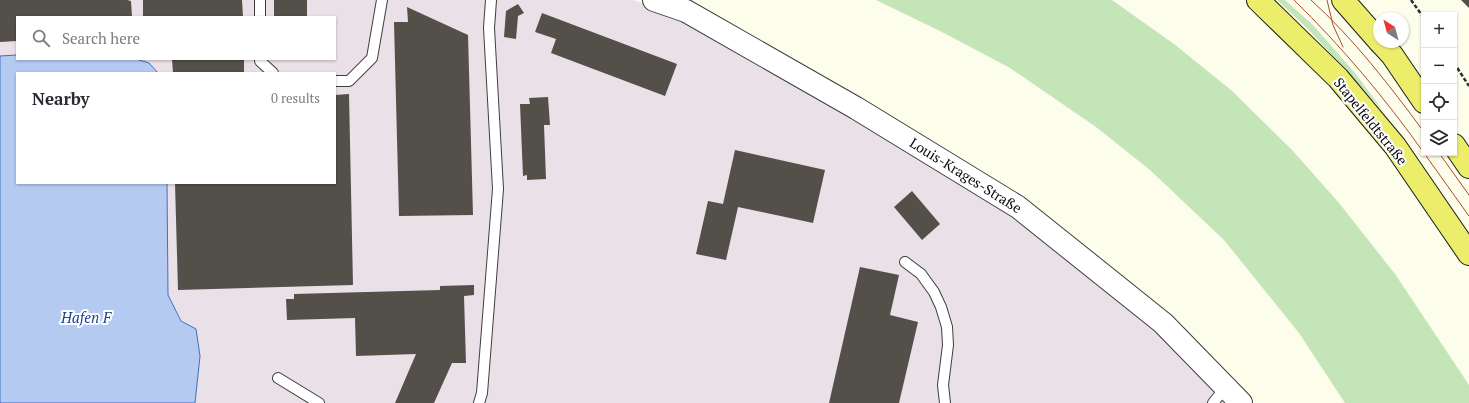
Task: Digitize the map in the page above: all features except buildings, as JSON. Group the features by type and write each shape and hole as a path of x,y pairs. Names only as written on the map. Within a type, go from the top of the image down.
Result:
{"main road":[{"name":"Stapelfeldtstraße","path":"1258,0 1348,89 1394,146 1469,254"},
{"path":"1343,0 1373,33"},
{"path":"1386,48 1421,98"},
{"path":"1457,149 1469,167"}],"street":[{"name":"Louis-Krages-Straße","path":"654,0 686,11 856,108 1018,207 1162,323 1220,395 1241,403"}],"lane":[{"path":"260,0 260,16"},
{"path":"336,81 349,81 372,58 382,0"},
{"path":"479,403 482,393 498,189 489,28 491,0"},
{"path":"260,60 272,72"},
{"path":"905,262 921,274 934,292 942,307 947,327 948,345 943,385 945,403"},
{"path":"278,378 319,403"}],"path":[{"path":"1411,0 1421,14"},
{"path":"1457,68 1469,86"}],"shaded area":[{"path":"0,0 633,0 684,17 1014,212 1158,328 1226,403 195,403 200,356 168,295 167,184 336,184 336,72 157,72 149,63 139,60 336,60 336,16 16,16 16,55 0,56"}],"green space":[{"path":"876,0 1112,0 1174,44 1231,90 1293,151 1339,203 1395,274 1469,385 1469,403 1345,403 1299,333 1224,240 1150,170 1096,127 1010,68 942,32"},
{"path":"1277,0 1285,0 1313,25 1355,73 1384,112 1308,29"}],"water":[{"name":"Hafen F","path":"16,55 16,60 139,60 149,63 157,72 16,72 16,184 167,184 168,295 181,321 196,329 200,356 195,403 0,403 0,56"}],"tram line":[{"path":"1294,0 1329,36 1362,74 1394,112 1421,149"},
{"path":"1311,0 1357,47 1385,80 1421,128"},
{"path":"1327,0 1333,25 1343,47"},
{"path":"1426,156 1469,216"},
{"path":"1441,156 1469,195"}]}
